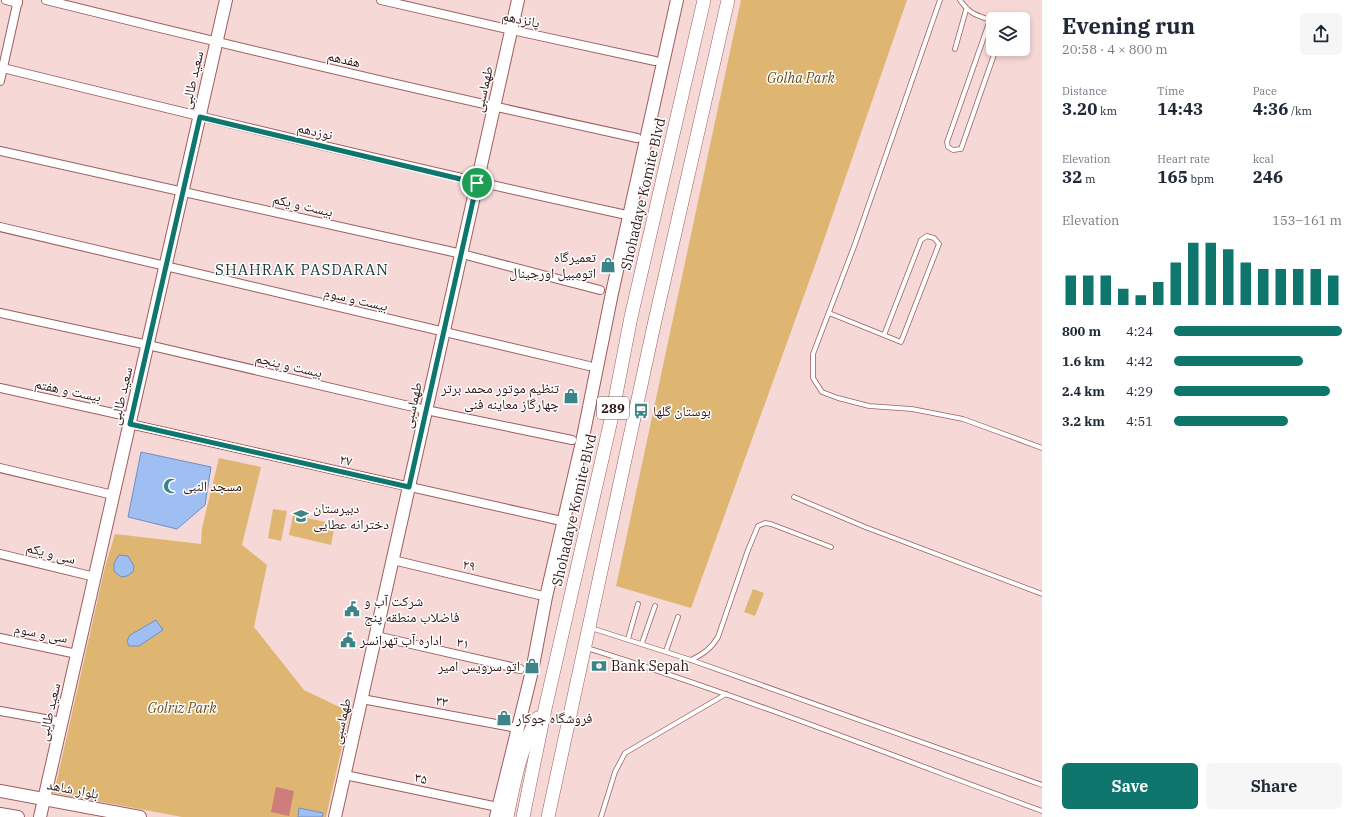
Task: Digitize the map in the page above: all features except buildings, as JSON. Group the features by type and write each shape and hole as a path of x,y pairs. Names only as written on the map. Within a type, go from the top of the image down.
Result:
{"main road":[{"name":"Shohadaye Komite Blvd","path":"523,817 545,709 609,427 631,317 704,0"},
{"name":"289","path":"548,817 656,317 728,0"},
{"path":"507,817 516,777 528,740 536,722 545,709"}],"street":[{"path":"0,81 18,1 6,0"},
{"name":"هفدهم","path":"46,0 216,43 494,107 637,138"},
{"name":"سعید طالبی","path":"40,817 226,0"},
{"name":"پانزدهم","path":"381,0 655,61"},
{"name":"طهماسبی","path":"335,817 518,0"},
{"path":"494,811 532,671 546,597 582,442 612,293 677,0"},
{"name":"نوزدهم","path":"2,71 477,183 622,214"},
{"name":"بیست و یکم","path":"0,151 462,254 600,290"},
{"name":"بیست و سوم","path":"0,228 589,366"},
{"name":"بیست و پنجم","path":"0,313 148,345 426,410 572,440"},
{"name":"بیست و هفتم","path":"0,388 130,421"},
{"name":"۲۷","path":"130,421 409,487 557,520"},
{"path":"0,468 114,495"},
{"name":"سی و یکم","path":"0,554 95,577"},
{"name":"۲۹","path":"393,560 539,595"},
{"name":"۳۱","path":"376,636 520,669"},
{"name":"سی و سوم","path":"0,638 77,654"},
{"name":"۳۳","path":"362,700 517,728"},
{"path":"0,711 62,722"},
{"name":"۳۵","path":"345,775 494,811"},
{"name":"بلوار شاهد","path":"0,791 140,817"},
{"path":"0,814 18,817"}],"lane":[{"path":"940,0 855,244 813,354 813,378 822,392 838,398 869,406 912,410 963,419 1042,448"},
{"path":"960,0 966,10 986,19"},
{"path":"955,49 966,10"},
{"path":"986,37 947,142 948,147 953,150 961,149 994,56"},
{"path":"828,313 901,342 939,244 934,238 927,236 921,240 884,335"},
{"path":"794,497 865,527 1042,594"},
{"path":"691,660 702,655 712,647 718,637 748,550 758,526 764,523 771,524 831,547"},
{"path":"628,639 638,604"},
{"path":"642,643 655,606"},
{"path":"666,651 678,617"},
{"path":"589,627 666,651 1042,785"},
{"path":"584,647 726,694 1042,811"},
{"path":"601,817 615,772 625,753 726,694"}],"green space":[{"name":"Golha Park","path":"741,0 907,0 819,254 691,608 616,586"},
{"name":"Golriz Park","path":"219,458 261,467 242,545 267,565 254,627 304,690 350,712 326,817 182,817 54,793 105,567 115,534 201,544 202,528"},
{"path":"273,509 287,511 281,541 268,538"},
{"path":"293,515 335,524 331,545 289,535"},
{"path":"753,589 764,593 755,616 744,612"}],"shaded area":[{"path":"276,787 294,791 289,816 271,812"}],"place":[{"name":"تعمیرگاه اتومبیل اورجینال","path":"608,265"},
{"name":"تنظیم موتور محمد برتر چهارگاز معاینه فنی","path":"571,396"},
{"name":"بوستان گلها","path":"641,411"},
{"name":"مسجد النبی","path":"171,486"},
{"name":"دبیرستان دخترانه عطایی","path":"301,516"},
{"name":"شرکت آب و فاضلاب منطقه پنج","path":"352,609"},
{"name":"اداره آب تهرانسر","path":"348,640"},
{"name":"اتو سرویس امیر","path":"532,666"},
{"name":"Bank Sepah","path":"599,666"},
{"name":"فروشگاه جوکار","path":"504,718"}],"district":[{"name":"SHAHRAK PASDARAN","path":"302,270"}],"route":[{"path":"200,117 477,183 409,487 130,424 200,117"}]}
